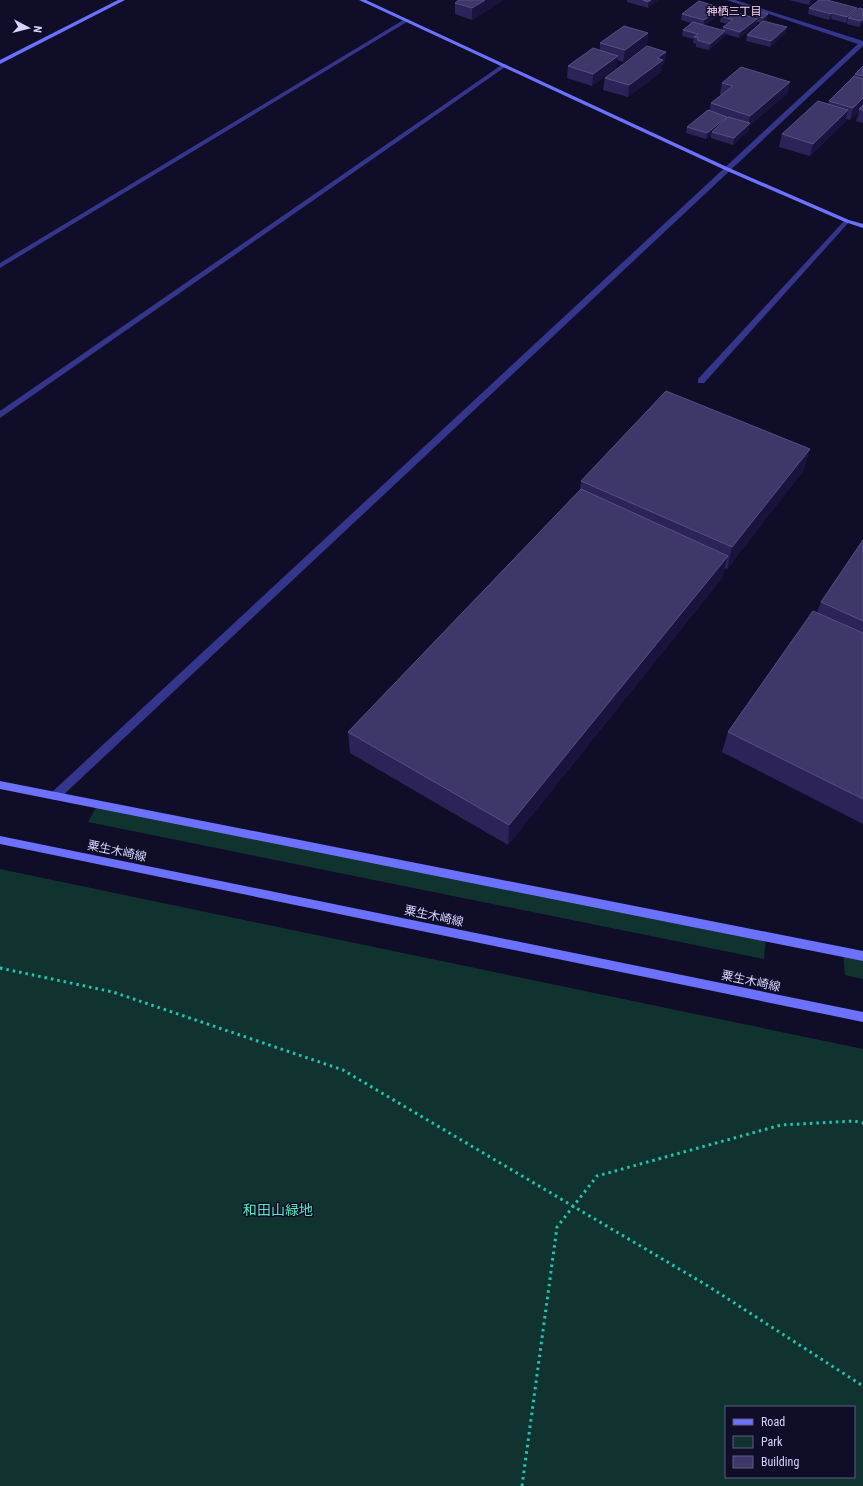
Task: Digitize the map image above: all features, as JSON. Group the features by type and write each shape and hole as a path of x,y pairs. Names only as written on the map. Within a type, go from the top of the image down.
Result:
{"main road":[{"path":"0,62 122,0"},
{"path":"362,0 727,168 847,221 863,226"},
{"path":"0,785 863,956"},
{"name":"粟生木崎線","path":"0,840 863,1017"}],"street":[{"path":"55,796 727,168 863,43 730,0"},
{"path":"0,266 407,20"},
{"path":"0,415 505,65"},
{"path":"701,381 847,221"}],"path":[{"path":"0,968 113,992 343,1070 708,1286 863,1386"},
{"path":"522,1486 556,1227 597,1176 781,1125 854,1120 863,1123"}],"green space":[{"path":"98,804 766,935 764,959 88,822"},
{"name":"和田山緑地","path":"0,869 863,1049 863,1486 0,1486"},
{"path":"843,953 863,957 863,979 845,975"}],"building":[{"path":"459,0 485,0 472,8 455,3"},
{"path":"819,0 827,0 857,8 847,17 809,8"},
{"path":"699,1 721,8 704,20 682,14"},
{"path":"859,8 863,9 863,19 861,21 848,18"},
{"path":"729,10 757,19 740,32 723,27 733,20 721,16"},
{"path":"761,12 768,14 763,18 756,16"},
{"path":"763,21 787,27 771,41 747,35"},
{"path":"693,22 725,31 710,44 697,40 699,38 694,37 698,34 683,30"},
{"path":"624,26 648,33 625,50 600,43"},
{"path":"647,46 666,52 657,58 663,60 629,85 605,78"},
{"path":"593,48 618,56 593,74 568,66"},
{"path":"863,66 863,76 855,74"},
{"path":"741,67 790,82 750,116 711,103 733,86 722,83"},
{"path":"854,76 863,79 863,98 853,108 829,101"},
{"path":"818,101 848,110 813,144 782,134"},
{"path":"708,110 727,117 707,133 687,127"},
{"path":"728,117 750,123 734,138 712,132"},
{"path":"666,391 810,449 732,547 581,481"},
{"path":"581,489 728,556 509,825 348,732"},
{"path":"863,540 863,621 821,602"},
{"path":"813,611 863,633 863,799 728,732"}],"district":[{"name":"神栖三丁目","path":"734,11"}]}
